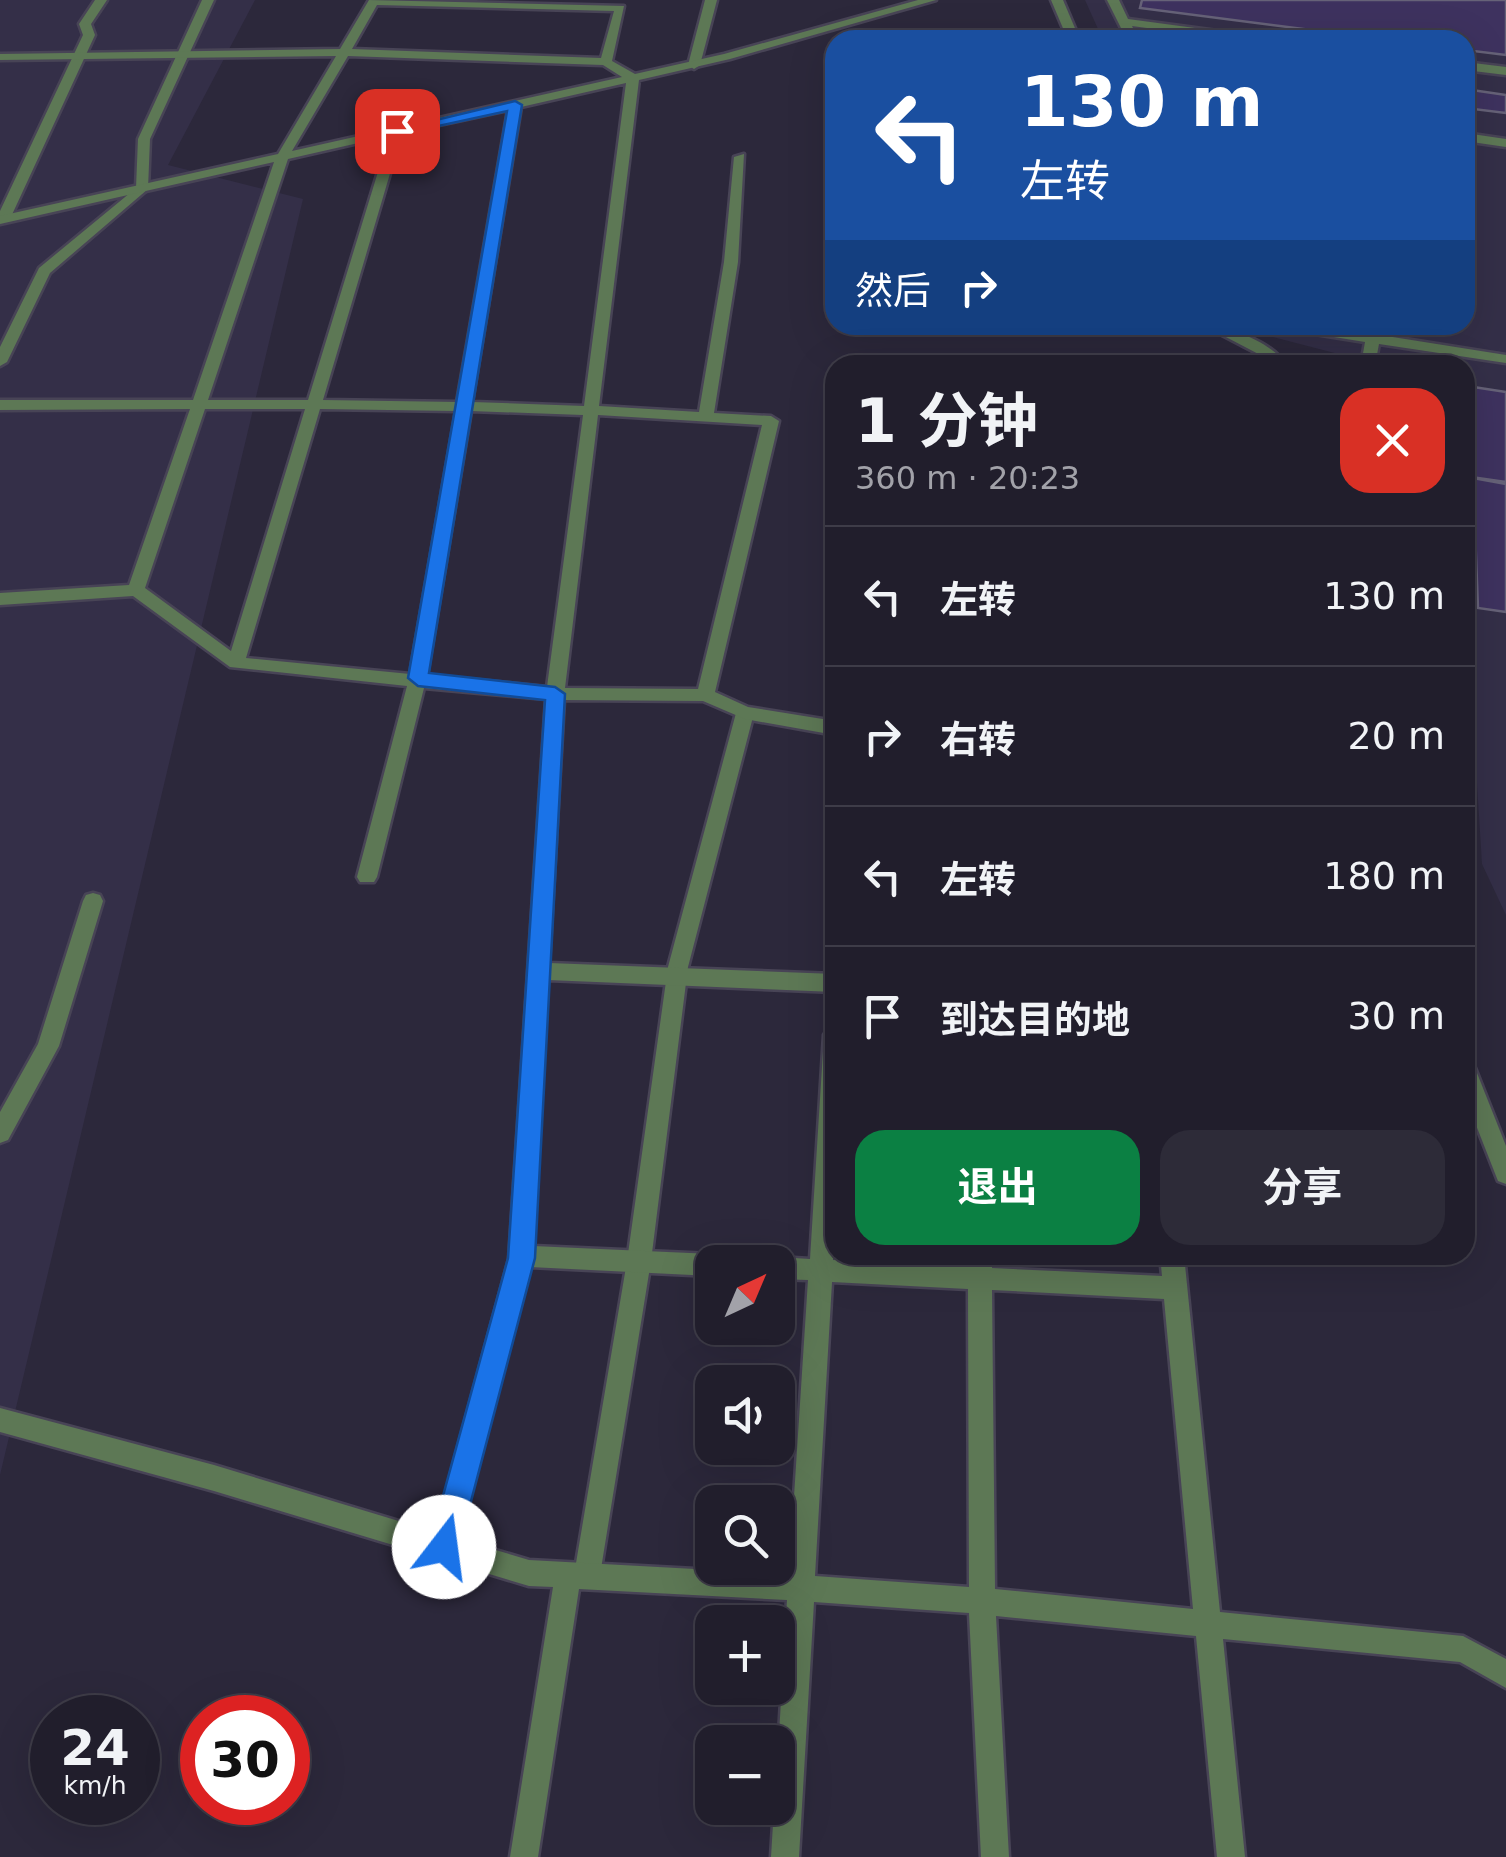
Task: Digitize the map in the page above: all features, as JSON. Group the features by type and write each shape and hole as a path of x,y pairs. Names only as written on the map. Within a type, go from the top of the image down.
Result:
{"street":[{"path":"2,220 88,35 85,24 102,0"},
{"path":"0,362 44,271 142,188 144,139 208,0"},
{"path":"694,65 710,0"},
{"path":"2,220 694,65 930,0"},
{"path":"1057,0 1070,30"},
{"path":"1112,0 1128,30"},
{"path":"136,590 282,157 374,1 621,4 606,62"},
{"path":"1124,22 1185,30"},
{"path":"0,56 344,52 606,62 633,78"},
{"path":"1475,67 1506,71"},
{"path":"444,1547 522,1256 555,694 633,78"},
{"path":"367,877 418,678 515,105"},
{"path":"236,664 397,131"},
{"path":"1475,138 1506,142"},
{"path":"706,416 731,262 740,157"},
{"path":"1231,335 1272,355"},
{"path":"1388,335 1506,360"},
{"path":"0,405 464,404 592,408 771,421 705,695"},
{"path":"0,599 136,590 236,664 418,678 555,694 705,695 745,713 825,726"},
{"path":"524,1857 639,1261 676,977 745,713"},
{"path":"0,1133 9,1099 48,1046 94,902"},
{"path":"538,970 825,983"},
{"path":"1475,1095 1506,1174"},
{"path":"785,1857 825,1204"},
{"path":"522,1256 695,1264"},
{"path":"1173,1265 1232,1857"},
{"path":"980,1267 982,1602 994,1857"},
{"path":"795,1269 980,1267 1175,1288"},
{"path":"0,1420 529,1573 982,1602 1463,1649 1506,1674"}],"shaded area":[{"path":"0,0 255,0 168,165 303,199 0,1475"},
{"path":"1085,0 1506,0 1506,915 1482,864 1475,751 1475,355 1342,355 1266,335 1475,335 1475,30 1098,30"}],"building":[{"path":"1142,0 1506,0 1506,55 1475,51 1475,30 1312,30 1140,8"},
{"path":"1475,90 1506,95 1506,113 1475,109"},
{"path":"1475,387 1506,392 1506,482 1475,478"},
{"path":"1475,478 1506,484 1506,612 1478,608"}],"route":[{"path":"397,131 515,105 418,678 555,694 522,1258 444,1547"}]}
